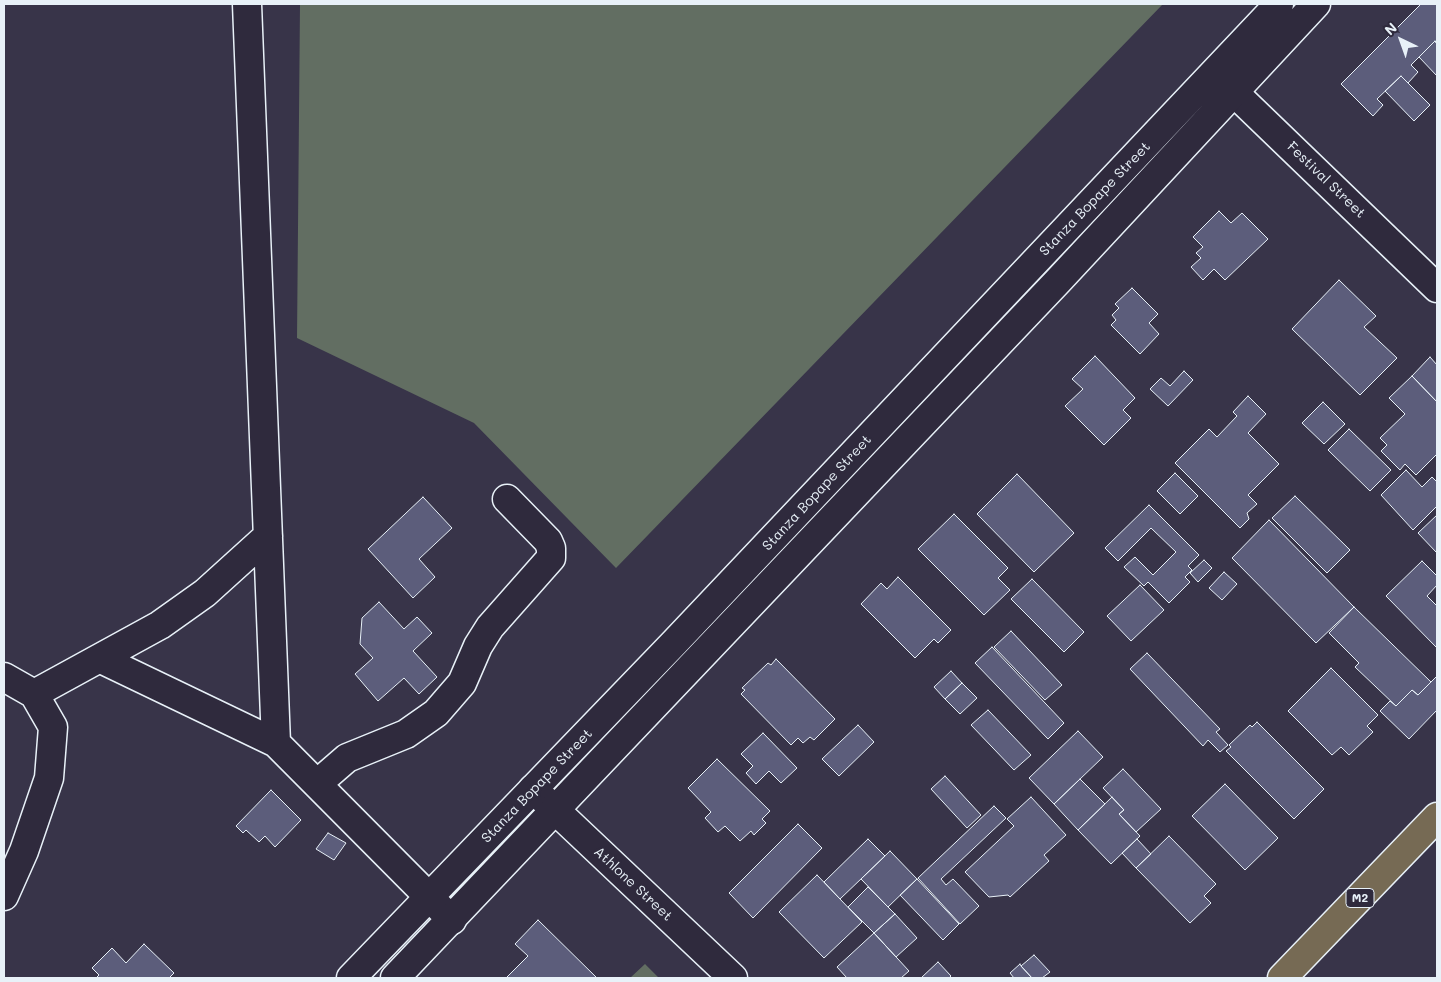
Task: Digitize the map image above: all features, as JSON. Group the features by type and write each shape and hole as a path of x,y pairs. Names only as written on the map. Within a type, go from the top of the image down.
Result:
{"main road":[{"name":"M2","path":"1282,978 1437,817"}],"street":[{"path":"247,4 276,743"},
{"name":"Stanza Bopape Street","path":"350,978 662,656 1279,4"},
{"name":"Stanza Bopape Street","path":"395,978 1065,274 1316,4"},
{"name":"Festival Street","path":"1214,73 1437,288"},
{"path":"317,784 347,758 406,734 436,713 462,683 478,646 490,627 551,558 551,548 548,541 506,499"},
{"path":"34,694 160,625 205,593 268,536"},
{"path":"101,659 276,743 452,920"},
{"path":"4,677 34,694 53,727 49,778 24,851 4,896"},
{"name":"Athlone Street","path":"533,789 733,978"}],"green space":[{"path":"300,4 1163,4 616,568 474,423 297,338"},
{"path":"645,964 659,978 630,978"}],"building":[{"path":"1421,4 1437,4 1437,44 1435,41 1411,65 1418,72 1408,83 1401,76 1377,99 1383,105 1373,116 1341,84"},
{"path":"1435,41 1437,44 1437,76 1419,57"},
{"path":"1401,76 1430,105 1414,121 1385,91"},
{"path":"1219,211 1231,223 1242,213 1268,239 1225,280 1214,269 1203,280 1191,267 1201,258 1196,253 1203,247 1193,237"},
{"path":"1339,280 1376,316 1364,327 1397,358 1360,395 1292,329"},
{"path":"1132,288 1158,314 1149,323 1159,334 1140,354 1111,325 1116,320 1112,315 1119,308 1115,304"},
{"path":"1095,356 1135,398 1123,410 1131,418 1104,445 1065,406 1083,389 1072,379"},
{"path":"1430,357 1437,365 1437,402 1412,376"},
{"path":"1184,371 1193,380 1168,406 1150,389 1161,378 1170,386"},
{"path":"1412,376 1437,402 1437,454 1416,475 1405,464 1400,470 1381,451 1387,445 1380,438 1405,414 1389,398"},
{"path":"1248,396 1266,414 1248,433 1279,464 1248,495 1257,504 1247,513 1249,519 1240,528 1175,463 1209,429 1217,437 1237,416 1233,412"},
{"path":"1323,402 1345,424 1324,444 1302,423"},
{"path":"1349,429 1391,470 1370,491 1328,450"},
{"path":"1406,470 1422,487 1432,477 1437,482 1437,506 1413,530 1381,495"},
{"path":"1175,473 1198,496 1180,514 1157,491"},
{"path":"1017,474 1074,533 1034,572 977,514"},
{"path":"1295,496 1350,550 1327,573 1272,518"},
{"path":"423,497 452,528 419,559 435,577 413,598 368,549"},
{"path":"1149,505 1199,555 1188,566 1192,570 1185,577 1190,582 1169,603 1148,582 1144,586 1124,567 1135,557 1153,575 1176,552 1151,528 1118,561 1105,548"},
{"path":"954,514 1008,568 998,578 1010,590 984,615 918,549"},
{"path":"1437,515 1437,551 1436,552 1418,533"},
{"path":"1269,520 1354,607 1316,643 1232,558"},
{"path":"1204,560 1212,568 1198,582 1190,573"},
{"path":"1422,561 1437,576 1437,585 1427,596 1437,606 1437,648 1386,596"},
{"path":"1224,572 1237,584 1222,600 1209,588"},
{"path":"898,577 951,630 938,643 934,639 915,658 861,604 881,583 887,589"},
{"path":"1032,579 1084,632 1064,652 1011,599"},
{"path":"1140,585 1164,610 1131,641 1107,616"},
{"path":"379,602 404,629 417,617 432,633 413,651 437,677 419,694 404,678 378,701 355,674 373,658 360,644 362,618"},
{"path":"1354,607 1431,682 1418,695 1412,690 1396,706 1355,667 1359,663 1329,633"},
{"path":"1011,631 1062,685 1045,700 994,647"},
{"path":"992,647 1064,723 1048,739 975,663"},
{"path":"1147,653 1220,729 1216,732 1228,745 1220,752 1208,740 1203,746 1130,669"},
{"path":"776,659 835,719 814,740 810,737 803,743 798,738 791,745 741,694 745,690 742,688 768,663 771,665"},
{"path":"1331,668 1378,715 1367,726 1373,732 1349,755 1341,747 1332,755 1288,711"},
{"path":"951,671 962,683 945,699 934,687"},
{"path":"1437,676 1437,710 1409,739 1380,711 1390,701 1396,706 1412,690 1418,695"},
{"path":"962,683 977,698 960,714 945,699"},
{"path":"988,710 1031,755 1014,770 971,725"},
{"path":"1257,722 1324,789 1294,819 1226,751 1231,747 1229,745 1250,725 1252,727"},
{"path":"858,725 874,742 839,776 822,759"},
{"path":"1078,731 1103,757 1054,804 1029,778"},
{"path":"763,733 797,768 781,783 769,771 756,784 746,773 753,766 741,754"},
{"path":"717,759 770,811 762,819 766,823 754,835 751,831 740,841 725,826 718,832 705,818 711,812 688,788"},
{"path":"1123,769 1161,809 1136,832 1119,814 1124,810 1103,788"},
{"path":"945,776 981,815 967,828 931,789"},
{"path":"1080,779 1105,804 1078,830 1054,804"},
{"path":"1225,784 1278,838 1245,870 1192,816"},
{"path":"271,790 301,820 275,847 265,836 259,842 246,830 243,833 236,826"},
{"path":"1031,797 1066,835 1044,855 1049,861 1010,897 1008,895 989,897 965,872 1014,826 1007,819"},
{"path":"1112,797 1124,810 1119,814 1140,836 1111,864 1078,830"},
{"path":"994,806 1006,818 941,879 946,885 953,879 979,906 960,924 918,878"},
{"path":"798,824 822,848 753,918 729,893"},
{"path":"328,833 346,843 334,860 316,849"},
{"path":"1169,836 1216,884 1204,896 1211,903 1190,923 1136,868"},
{"path":"868,839 885,856 840,899 824,882"},
{"path":"1137,839 1151,854 1136,868 1122,853"},
{"path":"890,851 917,879 888,907 861,879"},
{"path":"817,875 862,922 824,958 779,912"},
{"path":"917,879 959,924 943,940 900,895"},
{"path":"868,887 895,914 874,933 848,907"},
{"path":"895,914 917,938 896,957 874,933"},
{"path":"538,920 597,978 506,978 528,956 515,944"},
{"path":"874,933 909,971 901,978 847,978 837,967"},
{"path":"144,944 174,973 169,978 96,978 99,975 92,968 112,948 126,963"},
{"path":"1034,955 1050,972 1042,978 1032,978 1021,966"},
{"path":"938,962 951,976 949,978 921,978"},
{"path":"1020,964 1032,978 1014,978 1010,973"}]}
